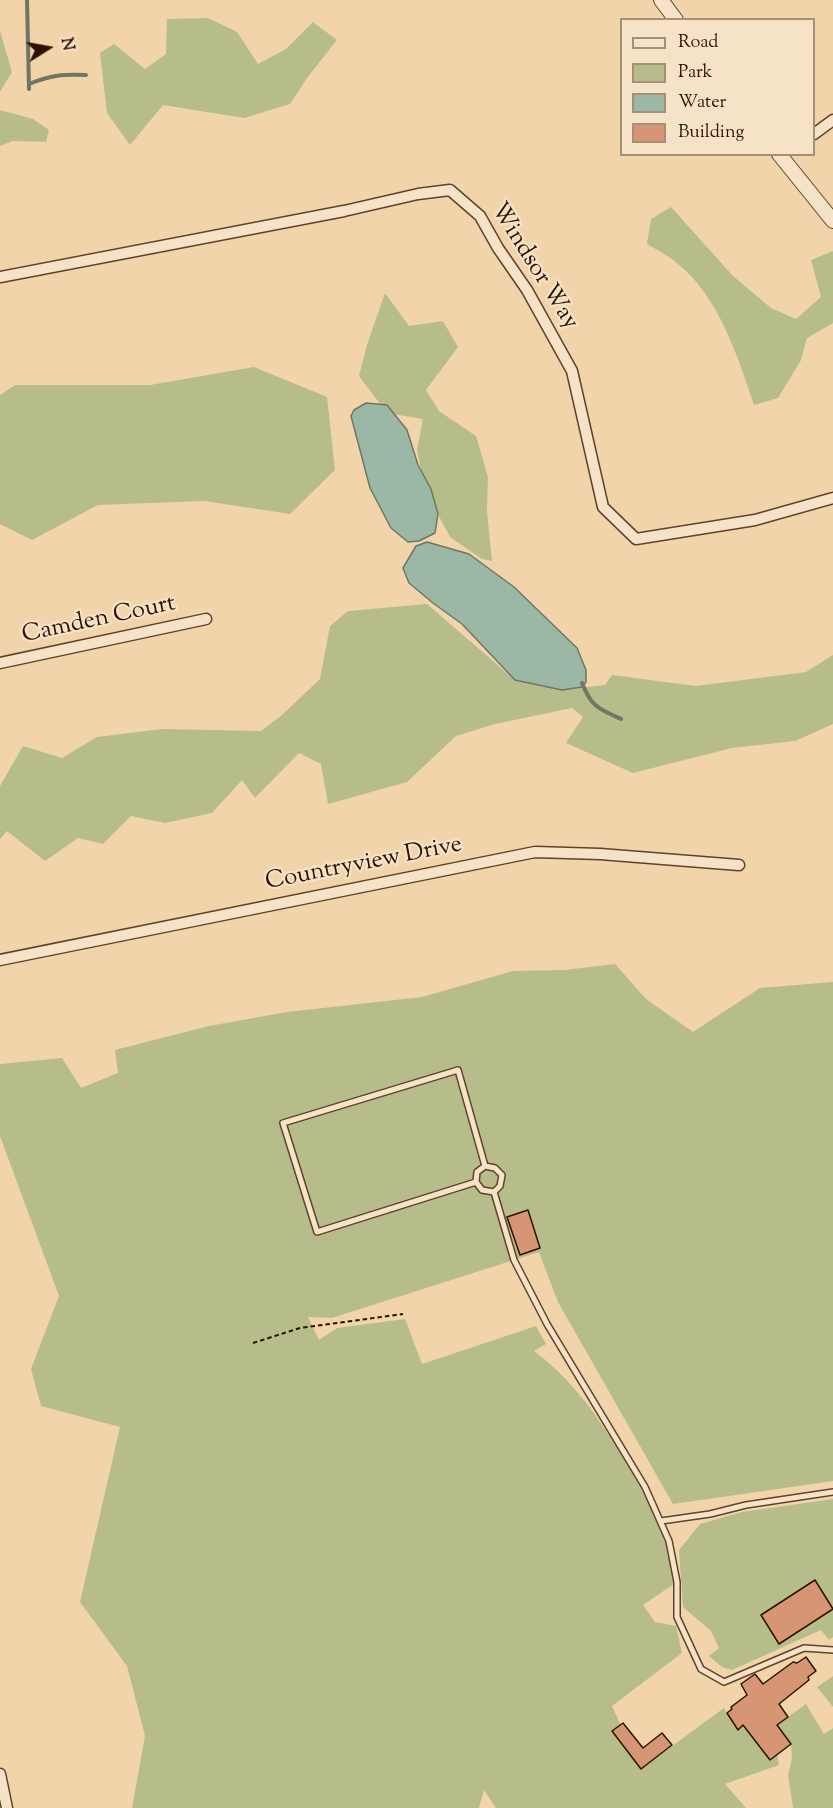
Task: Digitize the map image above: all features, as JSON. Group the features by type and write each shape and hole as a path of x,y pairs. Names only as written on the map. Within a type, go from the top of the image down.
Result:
{"street":[{"path":"661,0 674,18"},
{"path":"815,133 833,120"},
{"path":"782,156 833,221"},
{"name":"Windsor Way","path":"0,277 344,212 418,194 450,190 480,216 498,248 527,290 572,372 603,507 636,539 755,520 833,498"},
{"name":"Camden Court","path":"0,663 206,619"},
{"name":"Countryview Drive","path":"0,960 535,852 600,854 739,865"},
{"path":"0,1774 7,1808"}],"lane":[{"path":"476,1182 316,1232 283,1123 458,1070 485,1166"},
{"path":"485,1166 495,1168 502,1175 500,1186 494,1192 482,1190 476,1182 477,1172 485,1166"},
{"path":"494,1192 514,1260 547,1324 645,1487 661,1521 669,1540 678,1582 677,1617 701,1670 724,1682 804,1648 833,1650"},
{"path":"661,1521 833,1492"}],"path":[{"path":"253,1343 300,1328 403,1314"}],"green space":[{"path":"208,18 237,32 258,64 286,49 313,22 337,40 290,104 244,118 163,105 130,145 107,113 100,53 114,44 145,69 166,54 167,19"},
{"path":"0,31 12,72 0,92"},
{"path":"0,110 33,119 49,130 46,142 13,141 0,146"},
{"path":"671,207 733,276 771,308 796,319 821,297 811,260 833,251 833,323 807,338 801,360 778,398 754,405 734,348 716,310 705,293 678,264 647,244 651,219"},
{"path":"385,293 409,326 443,321 458,347 426,390 439,411 476,436 488,477 487,511 492,561 482,559 450,537 425,490 417,450 423,419 387,413 359,376"},
{"path":"254,367 327,397 335,470 290,514 204,501 98,505 32,540 0,524 0,395 15,385 150,385"},
{"path":"427,604 515,680 561,690 605,685 612,675 696,686 806,672 833,655 833,724 795,741 732,748 633,773 566,743 583,717 572,708 495,724 456,736 407,782 328,804 321,764 299,753 255,798 242,780 212,813 165,823 131,816 103,844 78,838 45,861 7,831 0,839 0,786 23,746 62,758 97,737 162,729 261,731 282,715 320,679 330,626 348,611"},
{"path":"615,964 646,999 693,1032 760,988 833,982 833,1481 673,1504 558,1302 539,1252 332,1318 308,1317 319,1340 337,1328 405,1319 422,1364 536,1326 546,1344 534,1351 555,1368 590,1408 620,1452 661,1521 669,1541 677,1582 643,1605 655,1622 676,1626 682,1653 612,1706 641,1769 724,1708 737,1729 743,1725 770,1760 777,1754 779,1765 725,1784 746,1808 496,1808 484,1790 479,1808 132,1808 145,1736 127,1666 80,1602 120,1427 41,1406 31,1369 59,1296 0,1136 0,1064 62,1058 81,1088 118,1073 115,1050 209,1026 287,1012 422,997 513,971 564,970"},
{"path":"833,1499 833,1637 829,1640 821,1630 732,1670 722,1667 709,1656 719,1648 711,1631 683,1607 679,1550 700,1524 742,1512"},
{"path":"833,1676 833,1707 817,1687"},
{"path":"806,1704 824,1734 833,1728 833,1808 793,1808 788,1775 792,1758 791,1744 777,1725"}],"water":[{"path":"366,403 387,405 407,430 418,465 431,489 438,514 435,533 419,541 408,542 391,528 370,488 351,416 354,410"},
{"path":"427,542 469,554 514,587 577,648 586,670 586,682 582,687 562,690 515,680 462,624 409,583 403,568 416,546"}],"building":[{"path":"528,1210 540,1248 520,1255 507,1217"},
{"path":"815,1580 833,1609 779,1644 761,1615"},
{"path":"806,1657 816,1671 808,1677 809,1680 779,1704 788,1717 777,1725 791,1744 770,1760 743,1725 738,1730 727,1713 747,1695 741,1684 755,1674 763,1684 793,1662 797,1663"},
{"path":"623,1723 643,1748 662,1733 672,1745 641,1769 612,1731"}],"waterway":[{"path":"27,0 29,89"},
{"path":"29,84 57,76 86,75"},
{"path":"582,683 596,706 621,719"}]}
